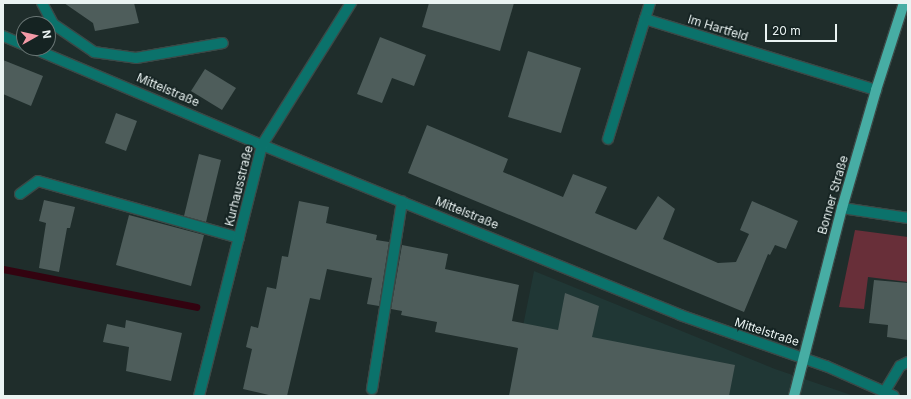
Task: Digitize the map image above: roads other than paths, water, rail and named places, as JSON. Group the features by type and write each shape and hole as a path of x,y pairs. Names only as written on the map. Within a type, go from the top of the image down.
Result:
{"main road":[{"name":"Bonner Straße","path":"794,396 842,208 876,90 904,3"}],"street":[{"path":"42,3 54,24 94,52 136,58 223,43"},
{"name":"Kurhausstraße","path":"199,396 262,145 352,3"},
{"path":"608,139 650,3"},
{"name":"Im Hartfeld","path":"645,19 876,90"},
{"path":"3,36 16,41"},
{"name":"Mittelstraße","path":"51,56 262,145 680,314 803,358 890,394"},
{"path":"20,194 38,181 239,238"},
{"path":"372,389 402,201"},
{"path":"842,208 908,218"},
{"path":"890,394 900,366 908,362"}],"waterway":[{"path":"3,269 196,307"}]}
